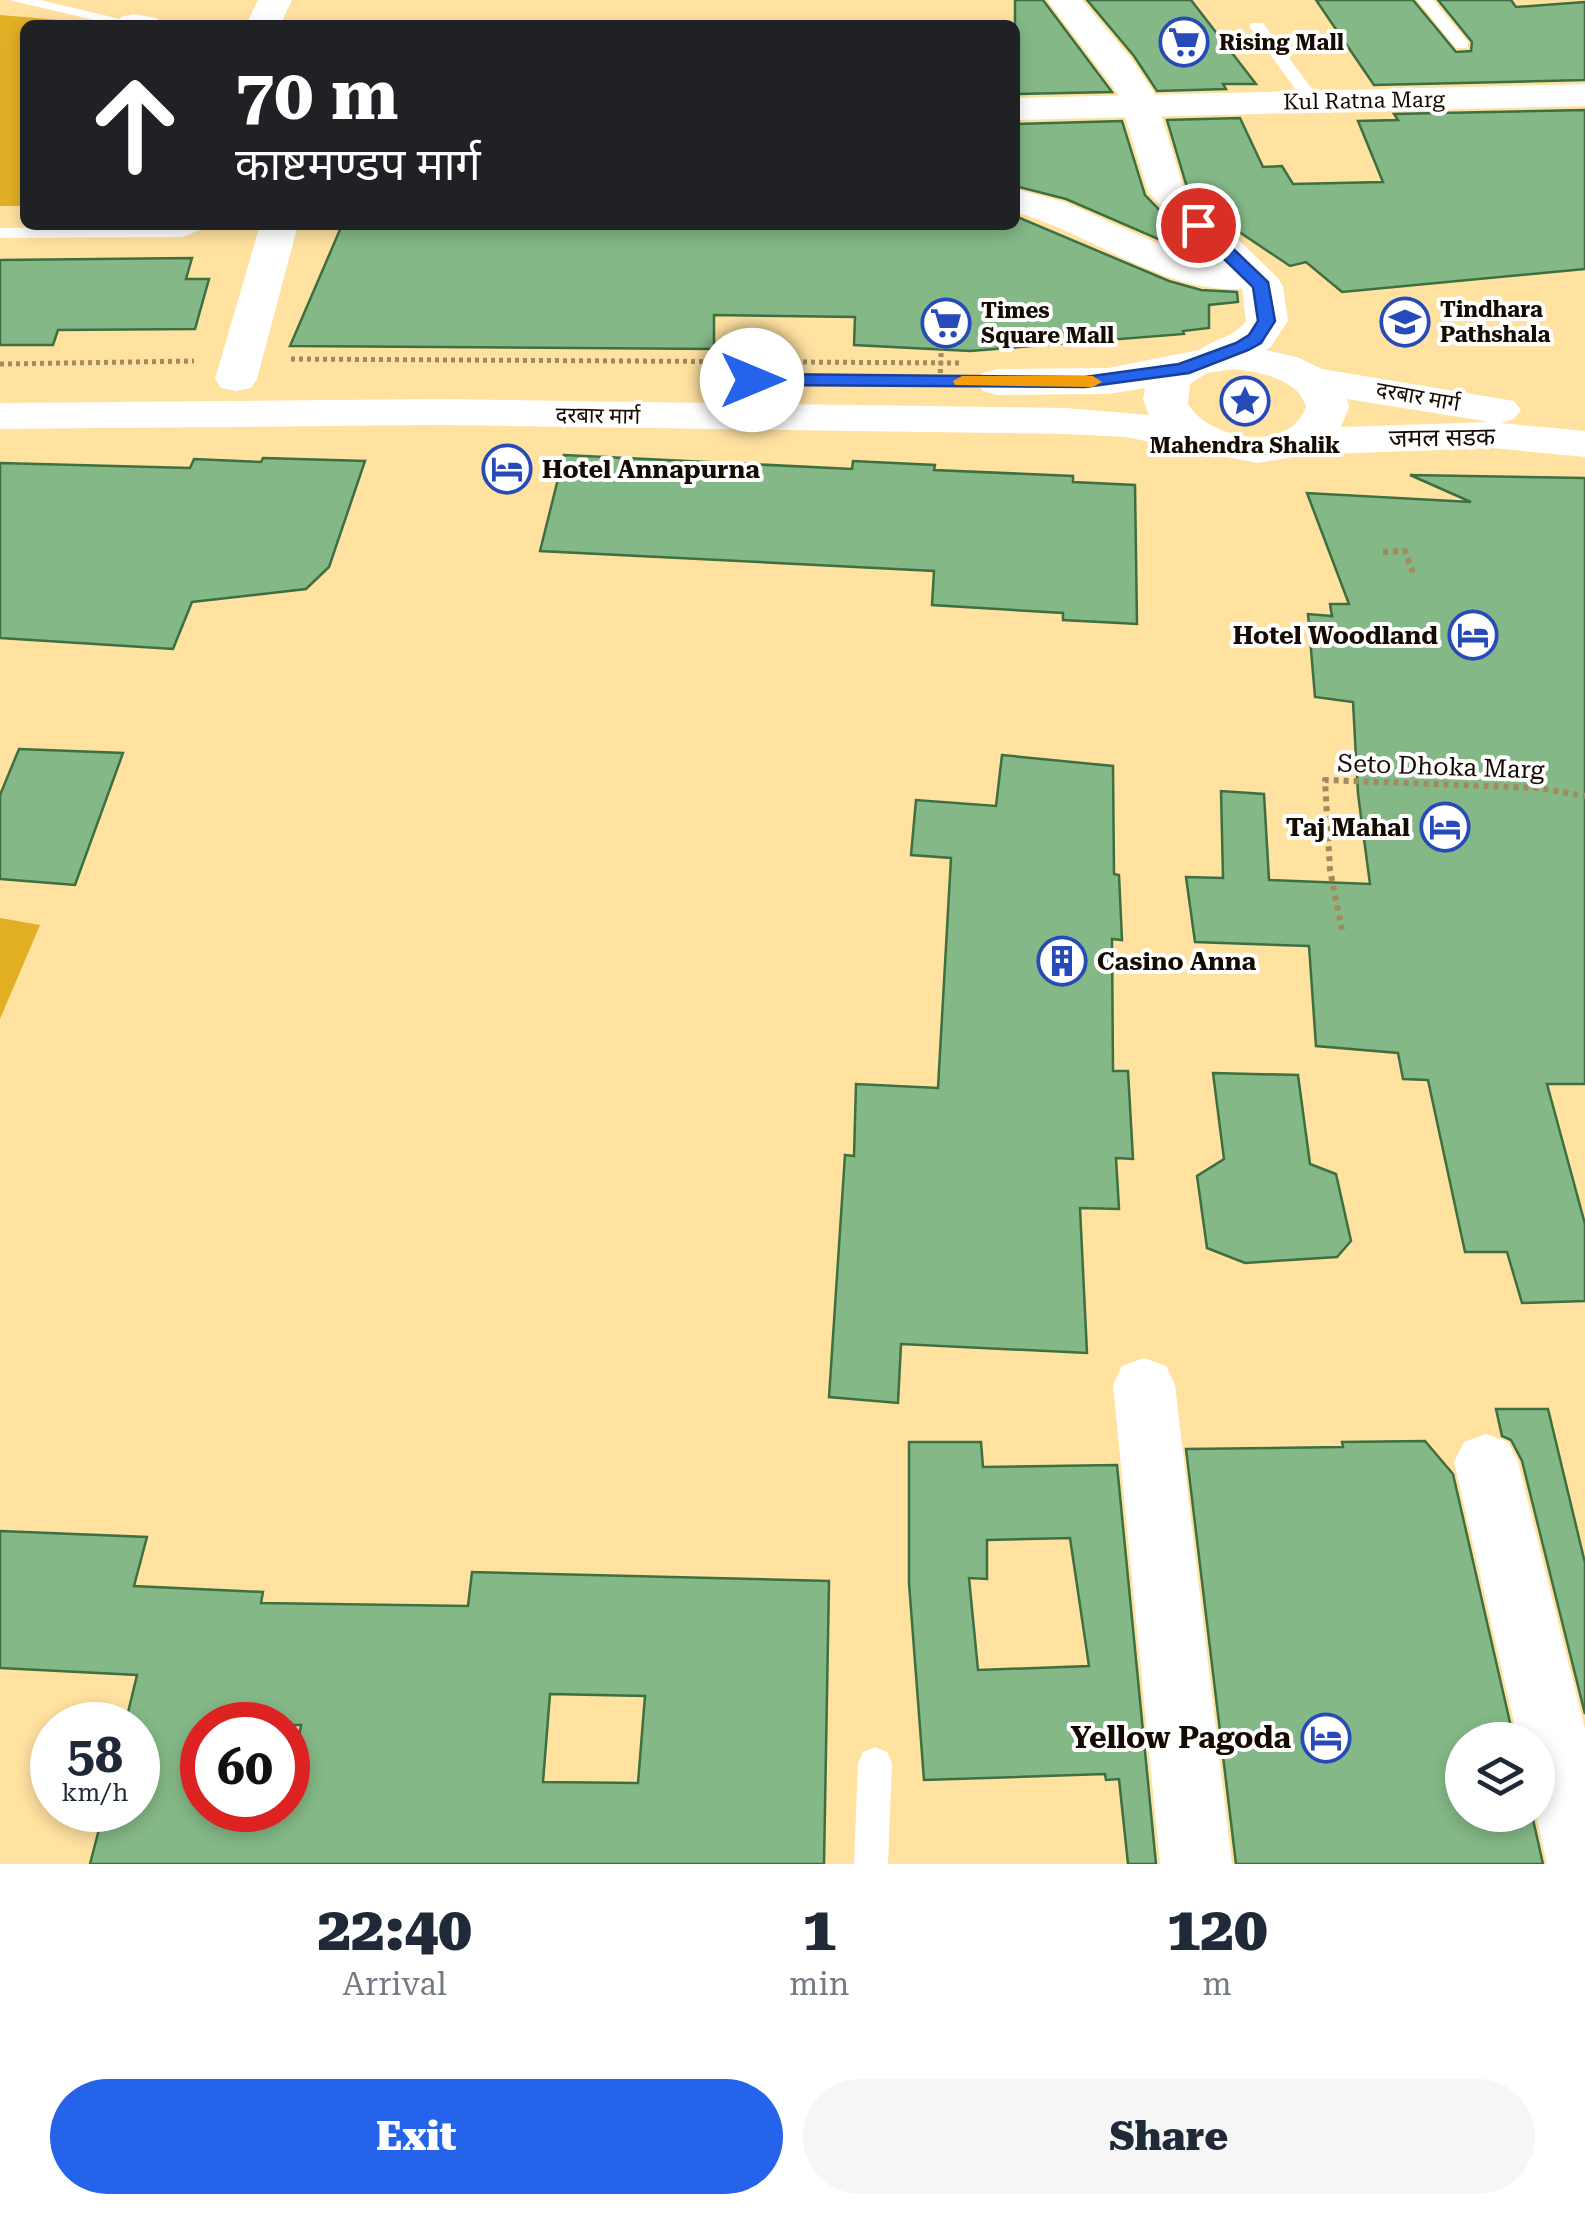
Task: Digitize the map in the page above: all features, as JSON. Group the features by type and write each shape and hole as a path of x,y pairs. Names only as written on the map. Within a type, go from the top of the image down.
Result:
{"main road":[{"path":"1064,0 1125,77 1143,108 1159,178 1167,192 1258,282 1267,321 1261,330 1242,347 1198,363 1170,380 1165,394 1167,409 1178,423 1196,435"},
{"name":"दरबार मार्ग","path":"0,382 238,370 947,369 1108,381 1198,363 1266,360 1310,380 1585,422"},
{"path":"1298,442 1324,420 1326,406 1310,380"},
{"name":"दरबार मार्ग","path":"0,416 439,412 1066,420 1196,435 1236,448 1279,447 1298,442"},
{"name":"जमल सडक","path":"1298,442 1491,435 1585,444"}],"street":[{"name":"Kul Ratna Marg","path":"1020,110 1143,108 1191,102 1585,95"},
{"path":"1020,201 1051,210 1199,275 1258,282"},
{"path":"238,370 277,230"},
{"path":"1144,1385 1196,1864"},
{"path":"1486,1462 1583,1864"}],"lane":[{"path":"17,0 114,20"},
{"path":"1425,0 1462,45"},
{"path":"1256,26 1313,101"},
{"path":"0,233 188,230"},
{"path":"871,1864 875,1763"}],"path":[{"path":"0,364 238,370 416,357 947,369 943,308"},
{"path":"1383,552 1405,551 1413,573"},
{"name":"Seto Dhoka Marg","path":"1342,930 1330,870 1325,780 1539,788 1585,796"}],"shaded area":[{"path":"0,15 60,20 20,20 20,206 0,206"},
{"path":"0,918 40,925 0,1019"}],"building":[{"path":"1015,0 1043,0 1112,92 1020,94 1020,20 1015,20"},
{"name":"Rising Mall","path":"1087,0 1191,0 1256,84 1157,91 1134,56"},
{"path":"1316,0 1413,0 1456,52 1471,51 1472,42 1438,0 1511,0 1516,7 1585,2 1585,80 1374,85"},
{"path":"1585,110 1585,269 1342,292 1306,262 1290,266 1229,225 1186,184 1167,120 1240,118 1263,167 1282,166 1293,184 1383,182 1358,121 1398,120 1394,114"},
{"path":"1122,121 1145,195 1209,261 1066,199 1020,187 1020,124"},
{"path":"1020,218 1169,281 1201,290 1237,292 1238,302 1209,305 1209,328 1183,331 1184,334 970,351 854,345 855,317 714,315 714,349 290,346 340,230 1020,230"},
{"path":"192,258 186,279 209,279 195,329 58,330 53,345 0,345 0,260"},
{"path":"564,455 852,469 853,461 935,465 934,470 1073,476 1073,482 1135,485 1137,624 1063,620 1063,613 932,605 934,571 540,551"},
{"path":"263,458 365,461 329,567 306,589 192,602 173,649 0,638 0,463 190,468 194,459 261,462"},
{"path":"1410,475 1585,478 1585,1084 1547,1084 1585,1224 1585,1301 1522,1303 1507,1252 1465,1252 1428,1080 1403,1079 1398,1053 1316,1046 1309,946 1195,942 1186,877 1223,878 1221,791 1264,794 1269,880 1370,884 1358,794 1353,702 1315,697 1308,614 1332,616 1330,604 1349,604 1307,493 1471,502"},
{"path":"19,749 123,753 75,885 0,879 0,795"},
{"path":"1002,755 1113,766 1114,874 1119,875 1122,940 1112,939 1113,1071 1128,1071 1133,1159 1116,1158 1119,1209 1080,1208 1087,1353 901,1344 898,1403 829,1397 845,1155 854,1156 856,1084 938,1088 951,858 911,855 916,800 996,806"},
{"path":"1213,1073 1298,1075 1310,1164 1336,1174 1351,1241 1337,1257 1245,1263 1207,1248 1197,1176 1224,1159"},
{"path":"1496,1409 1548,1409 1585,1563 1585,1714 1522,1461 1511,1440 1502,1436"},
{"path":"1425,1441 1453,1474 1510,1722 1445,1722 1445,1832 1536,1832 1543,1864 1236,1864 1186,1449 1343,1447 1342,1442"},
{"path":"909,1442 981,1442 983,1467 1117,1465 1156,1864 1128,1864 1119,1779 1106,1780 1105,1774 924,1780 909,1583","holes":["1070,1538 1089,1666 978,1670 969,1578 987,1579 987,1540"]},
{"path":"0,1531 147,1537 134,1586 263,1592 261,1603 468,1606 472,1572 829,1581 824,1864 90,1864 98,1832 160,1832 160,1702 131,1702 137,1675 0,1668","holes":["550,1694 645,1696 638,1783 543,1782"]}],"slow traffic":[{"path":"962,381 1093,382"}],"place":[{"name":"Rising Mall","path":"1184,42"},
{"name":"Tindhara Pathshala","path":"1405,322"},
{"name":"Times Square Mall","path":"946,323"},
{"name":"Mahendra Shalik","path":"1245,401"},
{"name":"Hotel Annapurna","path":"507,469"},
{"name":"Hotel Woodland","path":"1473,635"},
{"name":"Taj Mahal","path":"1445,827"},
{"name":"Casino Anna","path":"1062,961"},
{"name":"Yellow Pagoda","path":"1326,1738"}],"route":[{"path":"752,380 1085,382 1183,369 1242,347 1255,339 1267,321 1262,286 1198,225"}]}
